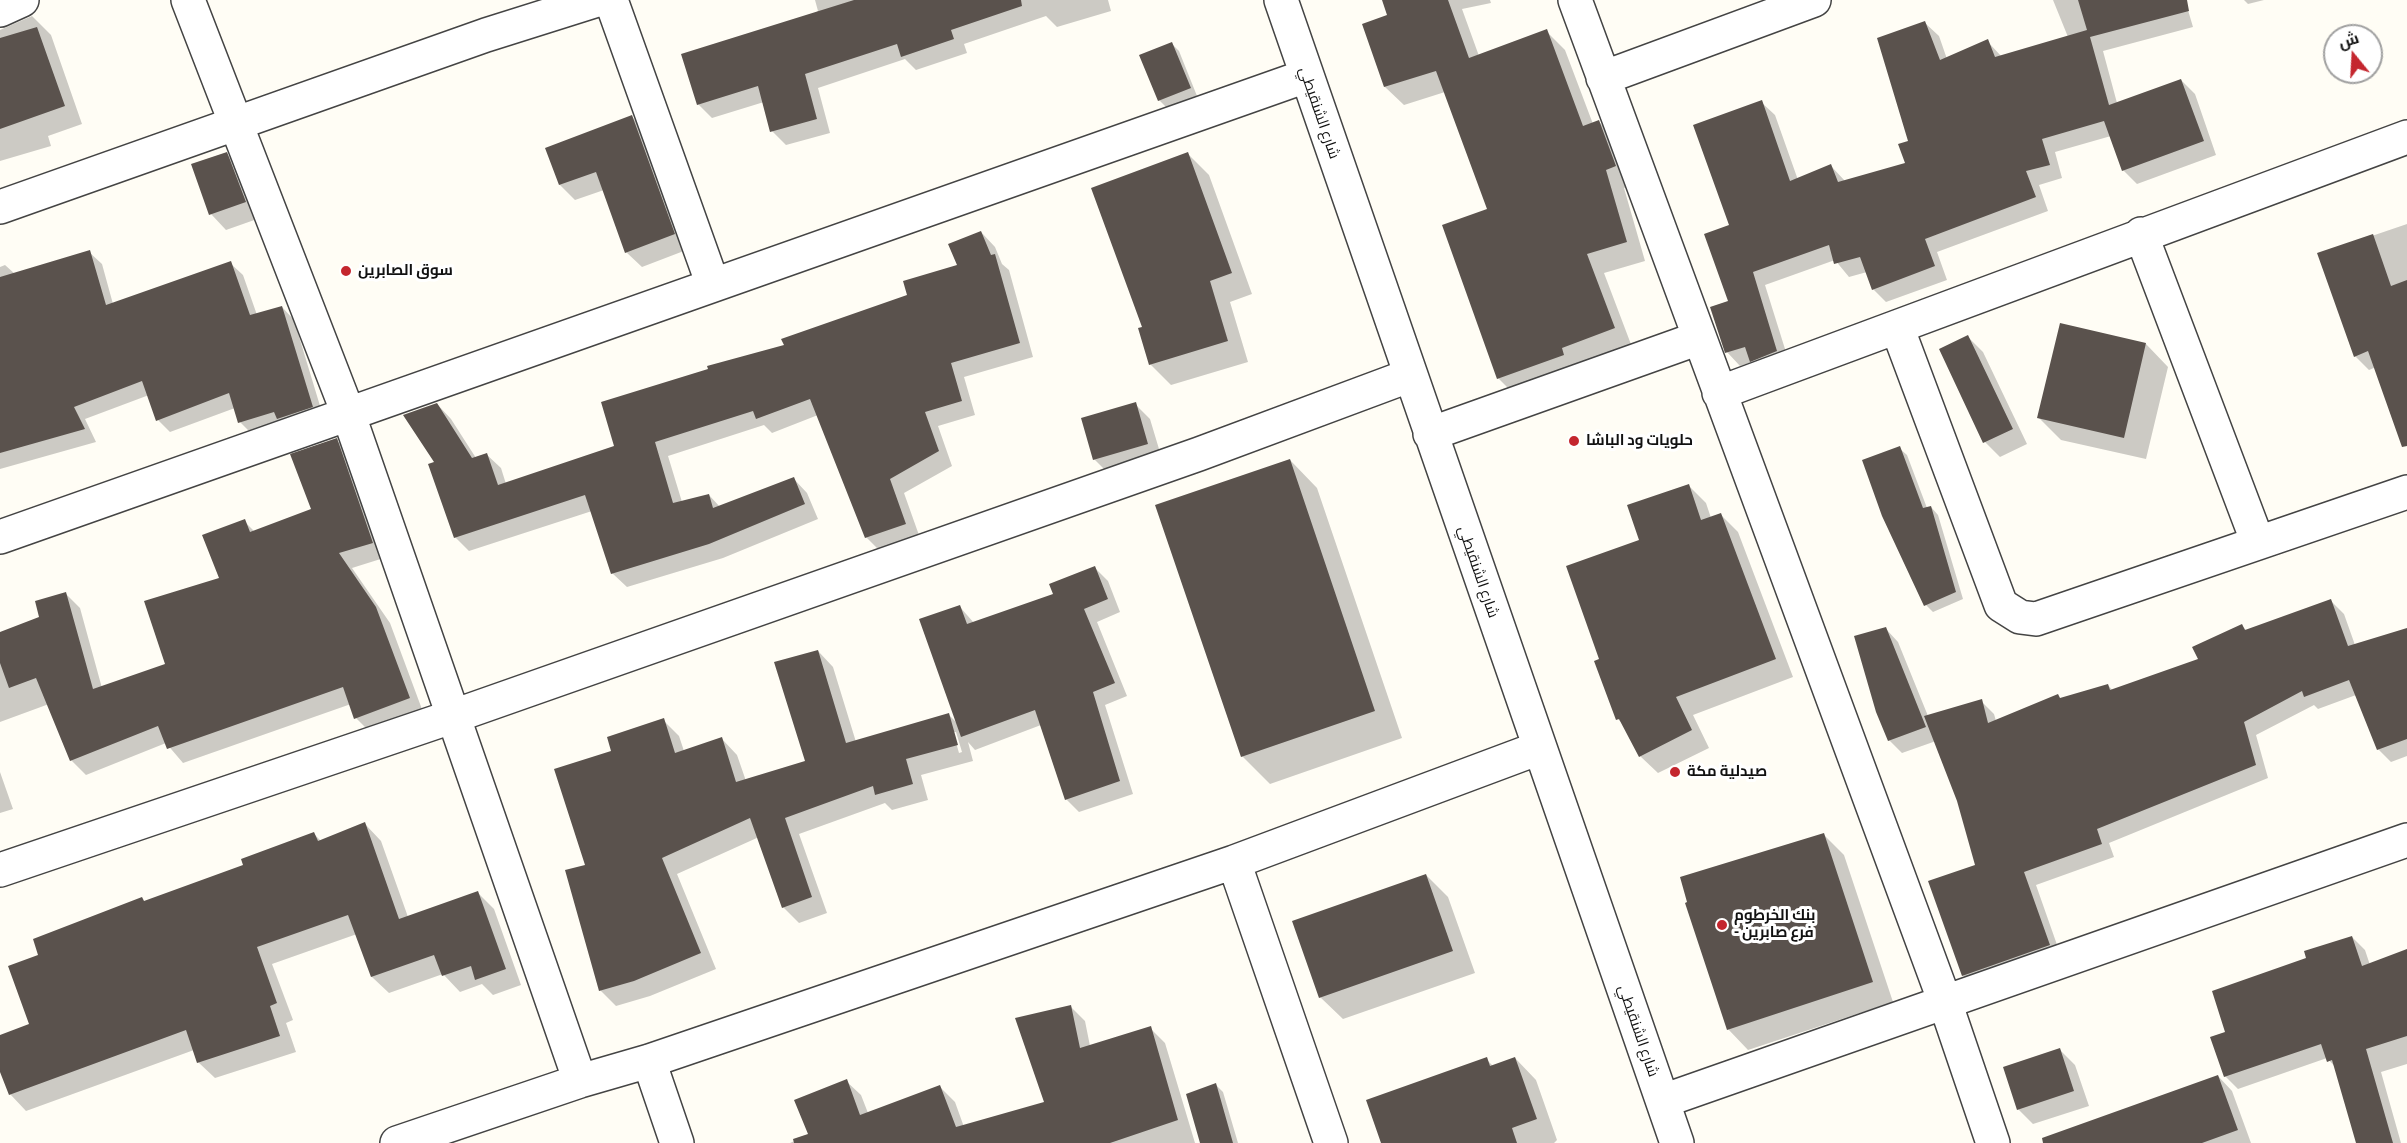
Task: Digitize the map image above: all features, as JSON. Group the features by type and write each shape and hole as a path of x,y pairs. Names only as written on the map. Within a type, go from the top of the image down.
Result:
{"street":[{"path":"0,10 22,0"},
{"path":"188,0 348,413 580,1081"},
{"path":"0,207 486,35 597,0"},
{"path":"611,0 712,285"},
{"name":"شارع الشنقيطي","path":"1281,0 1677,1143"},
{"path":"1575,0 1945,1002 1993,1143"},
{"path":"1603,78 1814,0"},
{"path":"0,537 1306,76"},
{"path":"1719,393 2141,234 2407,137"},
{"path":"2141,234 2258,543"},
{"path":"1897,327 2001,605 2020,617 2037,619 2407,492"},
{"path":"1430,434 1699,338"},
{"path":"0,870 454,716 1199,454 1411,375"},
{"path":"397,1143 580,1081 649,1061 1234,862 1539,748"},
{"path":"1663,1101 2407,840"},
{"path":"1234,862 1330,1143"},
{"path":"649,1061 677,1143"}],"building":[{"path":"854,0 1021,0 1022,6 951,30 954,39 901,57 897,44 805,74 817,119 770,132 758,86 697,105 681,54"},
{"path":"1382,0 1448,0 1469,58 1547,29 1583,126 1599,120 1616,166 1606,170 1627,242 1587,254 1615,328 1562,348 1564,355 1497,379 1442,225 1487,209 1436,71 1384,87 1362,24 1387,15"},
{"path":"2078,0 2187,0 2189,11 2090,37 2109,105 2181,79 2204,141 2122,171 2104,121 2042,139 2050,165 2026,171 2036,197 1925,239 1935,266 1872,290 1860,257 1834,264 1829,245 1753,272 1777,351 1750,362 1745,347 1725,353 1710,307 1728,301 1704,234 1729,225 1693,125 1762,100 1790,181 1831,164 1838,182 1905,163 1898,144 1908,141 1877,38 1925,21 1940,60 1988,39 1995,57 2087,30"},
{"path":"37,27 65,106 0,129 0,38"},
{"path":"1172,42 1191,88 1158,101 1139,55"},
{"path":"632,115 675,234 625,253 596,172 559,185 545,148"},
{"path":"227,152 246,202 209,215 191,164"},
{"path":"1188,152 1232,273 1210,281 1228,341 1149,365 1138,328 1142,327 1091,188"},
{"path":"981,231 991,255 995,254 1020,343 951,363 962,401 925,412 939,451 890,479 906,524 865,538 810,399 756,419 753,411 655,442 673,503 709,494 713,508 794,477 805,504 709,544 611,574 585,495 454,538 428,464 434,462 403,415 437,403 472,458 487,453 498,485 614,446 601,402 708,369 707,366 784,345 781,339 907,295 903,281 957,265 948,244"},
{"path":"2373,234 2391,286 2407,280 2407,446 2402,447 2368,351 2354,357 2317,253"},
{"path":"90,250 106,305 231,261 250,315 282,306 313,407 277,419 274,412 238,423 229,393 156,421 142,381 74,407 85,429 0,453 0,277"},
{"path":"2060,323 2146,343 2124,438 2037,418"},
{"path":"1968,335 2013,429 1983,443 1939,349"},
{"path":"1136,402 1148,444 1093,460 1081,418"},
{"path":"337,438 373,543 339,553 376,607 410,698 354,719 343,687 167,749 158,726 70,761 36,678 9,688 0,663 0,632 39,617 35,601 66,592 93,689 165,664 144,601 219,578 202,535 245,519 250,532 311,509 290,454"},
{"path":"1900,446 1923,508 1931,506 1956,592 1924,606 1882,516 1862,460"},
{"path":"1290,459 1375,711 1241,757 1155,505"},
{"path":"1689,484 1701,520 1721,513 1776,659 1676,697 1692,730 1639,757 1619,719 1616,720 1594,661 1599,659 1566,566 1639,540 1627,505"},
{"path":"1095,566 1108,599 1084,609 1115,683 1093,692 1120,781 1065,800 1035,710 961,737 919,619 960,605 967,624 1053,594 1049,584"},
{"path":"2331,599 2348,646 2407,628 2407,739 2377,750 2349,680 2304,697 2302,691 2244,722 2256,765 2097,829 2102,844 2024,872 2050,945 1962,976 1928,881 1975,865 1957,801 1924,716 1982,699 1988,723 2058,694 2060,698 2108,684 2110,690 2198,659 2192,647 2242,624 2245,630"},
{"path":"1886,627 1926,727 1888,741 1876,712 1854,636"},
{"path":"818,650 846,743 949,713 958,745 906,759 913,784 875,795 873,786 785,818 812,897 782,908 750,818 662,858 701,953 634,981 599,991 565,870 585,865 554,769 611,751 607,737 664,718 675,753 722,737 736,782 805,761 774,662"},
{"path":"365,822 399,919 478,891 506,969 475,980 471,966 442,976 434,955 371,977 348,915 257,947 277,1003 270,1006 280,1036 197,1063 186,1030 9,1095 0,1072 0,1035 29,1024 8,966 38,955 33,939 142,897 144,901 243,865 241,859 314,832 318,841"},
{"path":"1824,833 1873,982 1727,1030 1685,903 1687,902 1680,877"},
{"path":"1426,874 1453,951 1319,998 1292,921"},
{"path":"2352,936 2362,966 2407,949 2407,1036 2366,1049 2393,1143 2356,1143 2332,1060 2327,1062 2321,1044 2224,1077 2210,1037 2225,1032 2212,991 2306,958 2304,951"},
{"path":"1071,1005 1080,1048 1151,1026 1178,1120 1110,1143 794,1143 793,1139 808,1134 794,1100 847,1079 860,1115 940,1085 956,1127 1044,1102 1015,1018"},
{"path":"2060,1048 2074,1091 2017,1110 2003,1067"},
{"path":"1487,1057 1490,1066 1515,1057 1537,1119 1512,1128 1517,1143 1381,1143 1366,1100"},
{"path":"2218,1075 2238,1130 2202,1143 2043,1143 2042,1138"},
{"path":"1216,1083 1233,1143 1200,1143 1186,1094"}],"place":[{"name":"سوق الصابرين","path":"346,271"},
{"name":"حلويات ود الباشا","path":"1574,441"},
{"name":"صيدلية مكة","path":"1675,772"},
{"name":"بنك الخرطوم - فرع صابرين","path":"1722,925"}]}
